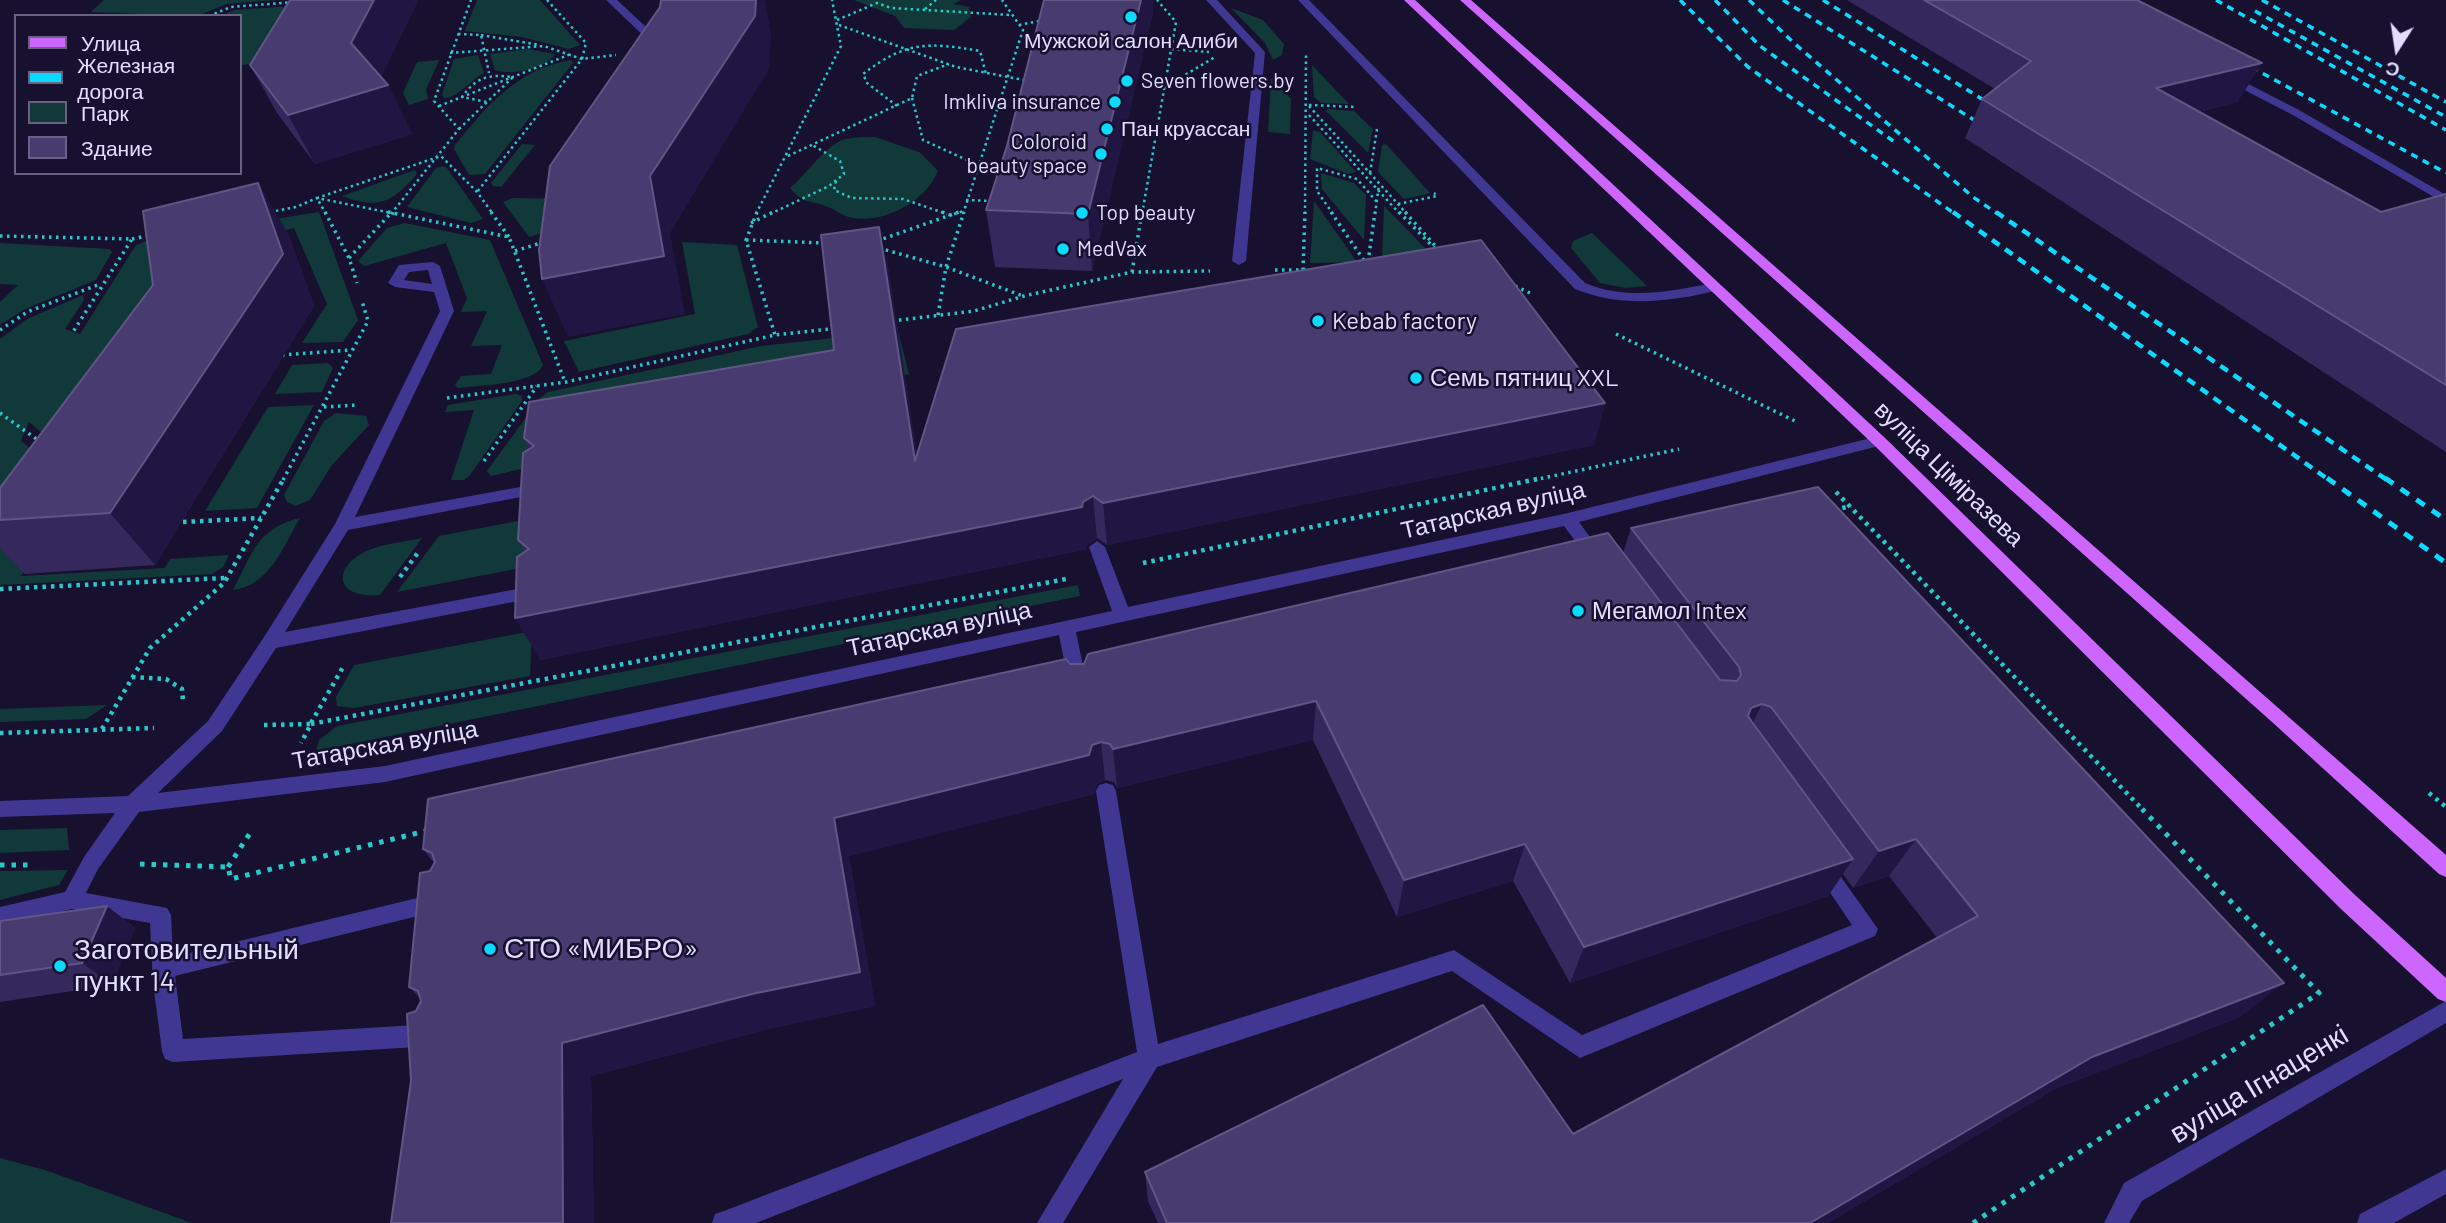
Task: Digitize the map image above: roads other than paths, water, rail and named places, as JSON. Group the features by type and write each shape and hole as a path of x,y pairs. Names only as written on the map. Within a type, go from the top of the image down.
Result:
{"main road":[{"name":"вуліца Ціміразева","path":"1409,0 1880,441 2348,902 2446,992"},
{"name":"вуліца Ціміразева","path":"1465,0 2279,717 2446,868"}],"street":[{"path":"611,0 654,40 659,50 651,60"},
{"path":"1210,0 1260,52 1239,261"},
{"path":"1303,0 1580,286 1601,296 1630,300 1714,287"},
{"path":"2210,68 2295,113 2446,200"},
{"path":"72,900 91,863 133,804 215,726 343,525 447,311 440,289"},
{"name":"Татарская вуліца","path":"0,809 133,804 385,774 1569,519 1880,441"},
{"path":"343,525 545,488"},
{"path":"1569,519 1607,572"},
{"path":"1097,547 1123,617"},
{"path":"270,642 541,591"},
{"path":"1066,627 1082,696"},
{"path":"1049,1223 1149,1058 1106,790"},
{"path":"724,1223 1149,1058 1454,960 1580,1047 1867,929 1812,853"},
{"path":"163,969 453,898"},
{"path":"0,916 30,906 72,900 160,915 163,969 173,1051 441,1034"},
{"name":"вуліца Ігнаценкі","path":"2116,1223 2133,1192 2446,1011"},
{"path":"2373,1222 2446,1181"}],"railway":[{"path":"1680,0 1748,67 1955,214"},
{"path":"1715,0 1760,46 1896,143"},
{"path":"1749,0 1795,44 1973,197 1998,214"},
{"path":"1783,0 1982,125"},
{"path":"1823,0 1998,109"},
{"path":"2216,0 2446,130"},
{"path":"2262,0 2446,102"},
{"path":"2255,11 2446,117"},
{"path":"2240,61 2446,173"},
{"path":"1953,212 2329,480"},
{"path":"1996,212 2387,480"},
{"path":"2327,478 2446,563"},
{"path":"2385,478 2446,520"}],"place":[{"name":"Мужской салон Алиби","path":"1131,17"},
{"name":"Seven flowers.by","path":"1127,81"},
{"name":"Imkliva insurance","path":"1115,102"},
{"name":"Пан круассан","path":"1107,129"},
{"name":"Coloroid beauty space","path":"1101,154"},
{"name":"Top beauty","path":"1082,213"},
{"name":"MedVax","path":"1063,249"},
{"name":"Kebab factory","path":"1318,321"},
{"name":"Семь пятниц XXL","path":"1416,378"},
{"name":"Мегамол Intex","path":"1578,611"},
{"name":"СТО «МИБРО»","path":"490,949"},
{"name":"Заготовительный пункт 14","path":"60,966"}]}
